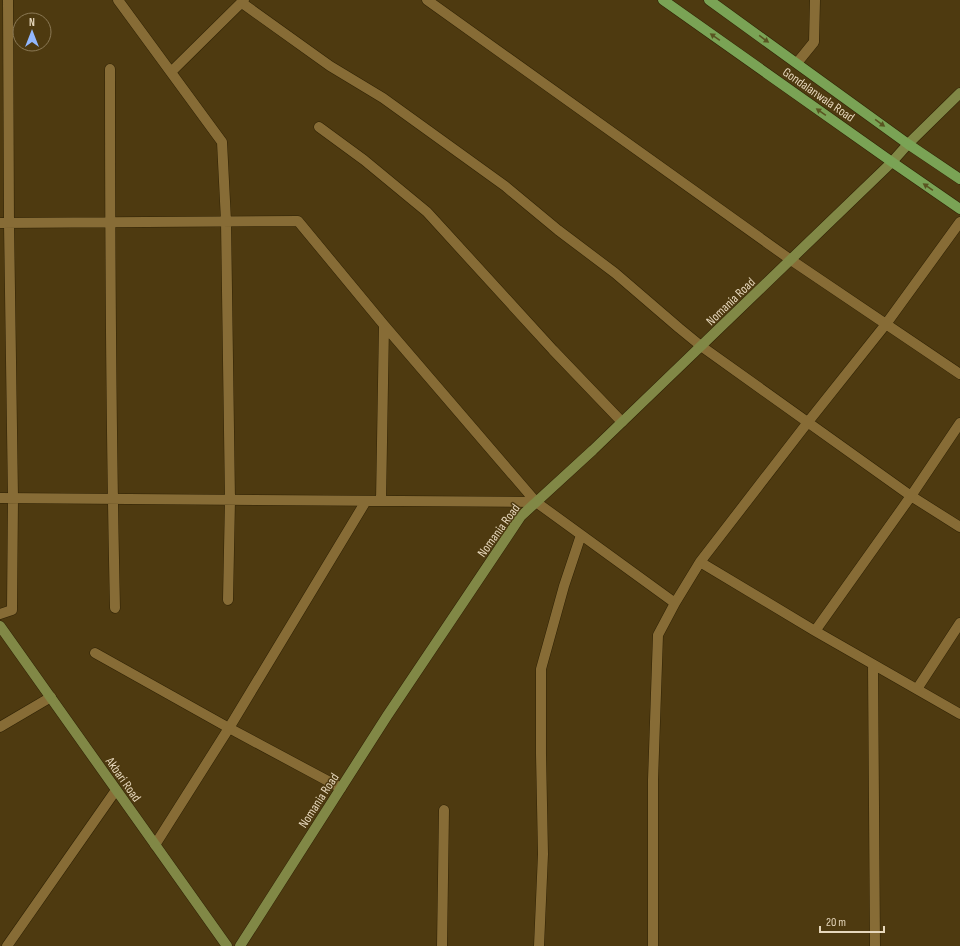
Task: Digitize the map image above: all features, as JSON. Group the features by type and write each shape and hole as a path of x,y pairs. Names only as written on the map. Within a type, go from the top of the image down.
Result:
{"main road":[{"name":"Gondalanwala Road","path":"663,0 960,209"},
{"name":"Gondalanwala Road","path":"709,0 908,144 960,179"}],"street":[{"path":"0,614 12,610 12,498 5,223 8,0"},
{"path":"118,0 222,142 226,221 230,500 228,600"},
{"path":"427,0 790,260 960,374"},
{"path":"797,63 814,42 815,0"},
{"path":"171,72 243,2 330,66 383,98 499,182 558,230 615,273 702,346 911,496 960,526"},
{"path":"110,69 112,499 115,608"},
{"name":"Nomania Road","path":"240,946 387,716 521,516 702,346 892,162 908,144 960,93"},
{"path":"319,127 364,160 427,212 553,350 622,422"},
{"path":"5,223 298,221 384,325 536,502 675,603"},
{"path":"653,946 653,780 658,635 675,603 700,562 886,324 960,222"},
{"path":"381,501 384,325"},
{"path":"815,631 911,496 960,423"},
{"path":"0,498 536,502"},
{"path":"155,845 229,728 366,501"},
{"path":"539,946 543,854 541,669 564,586 581,535"},
{"path":"700,562 873,665 960,714"},
{"path":"917,689 960,623"},
{"name":"Akbari Road","path":"0,626 227,946"},
{"path":"95,653 229,728 341,788"},
{"path":"873,665 876,946"},
{"path":"0,728 50,698"},
{"path":"7,946 116,790"},
{"path":"442,946 444,810"}]}
